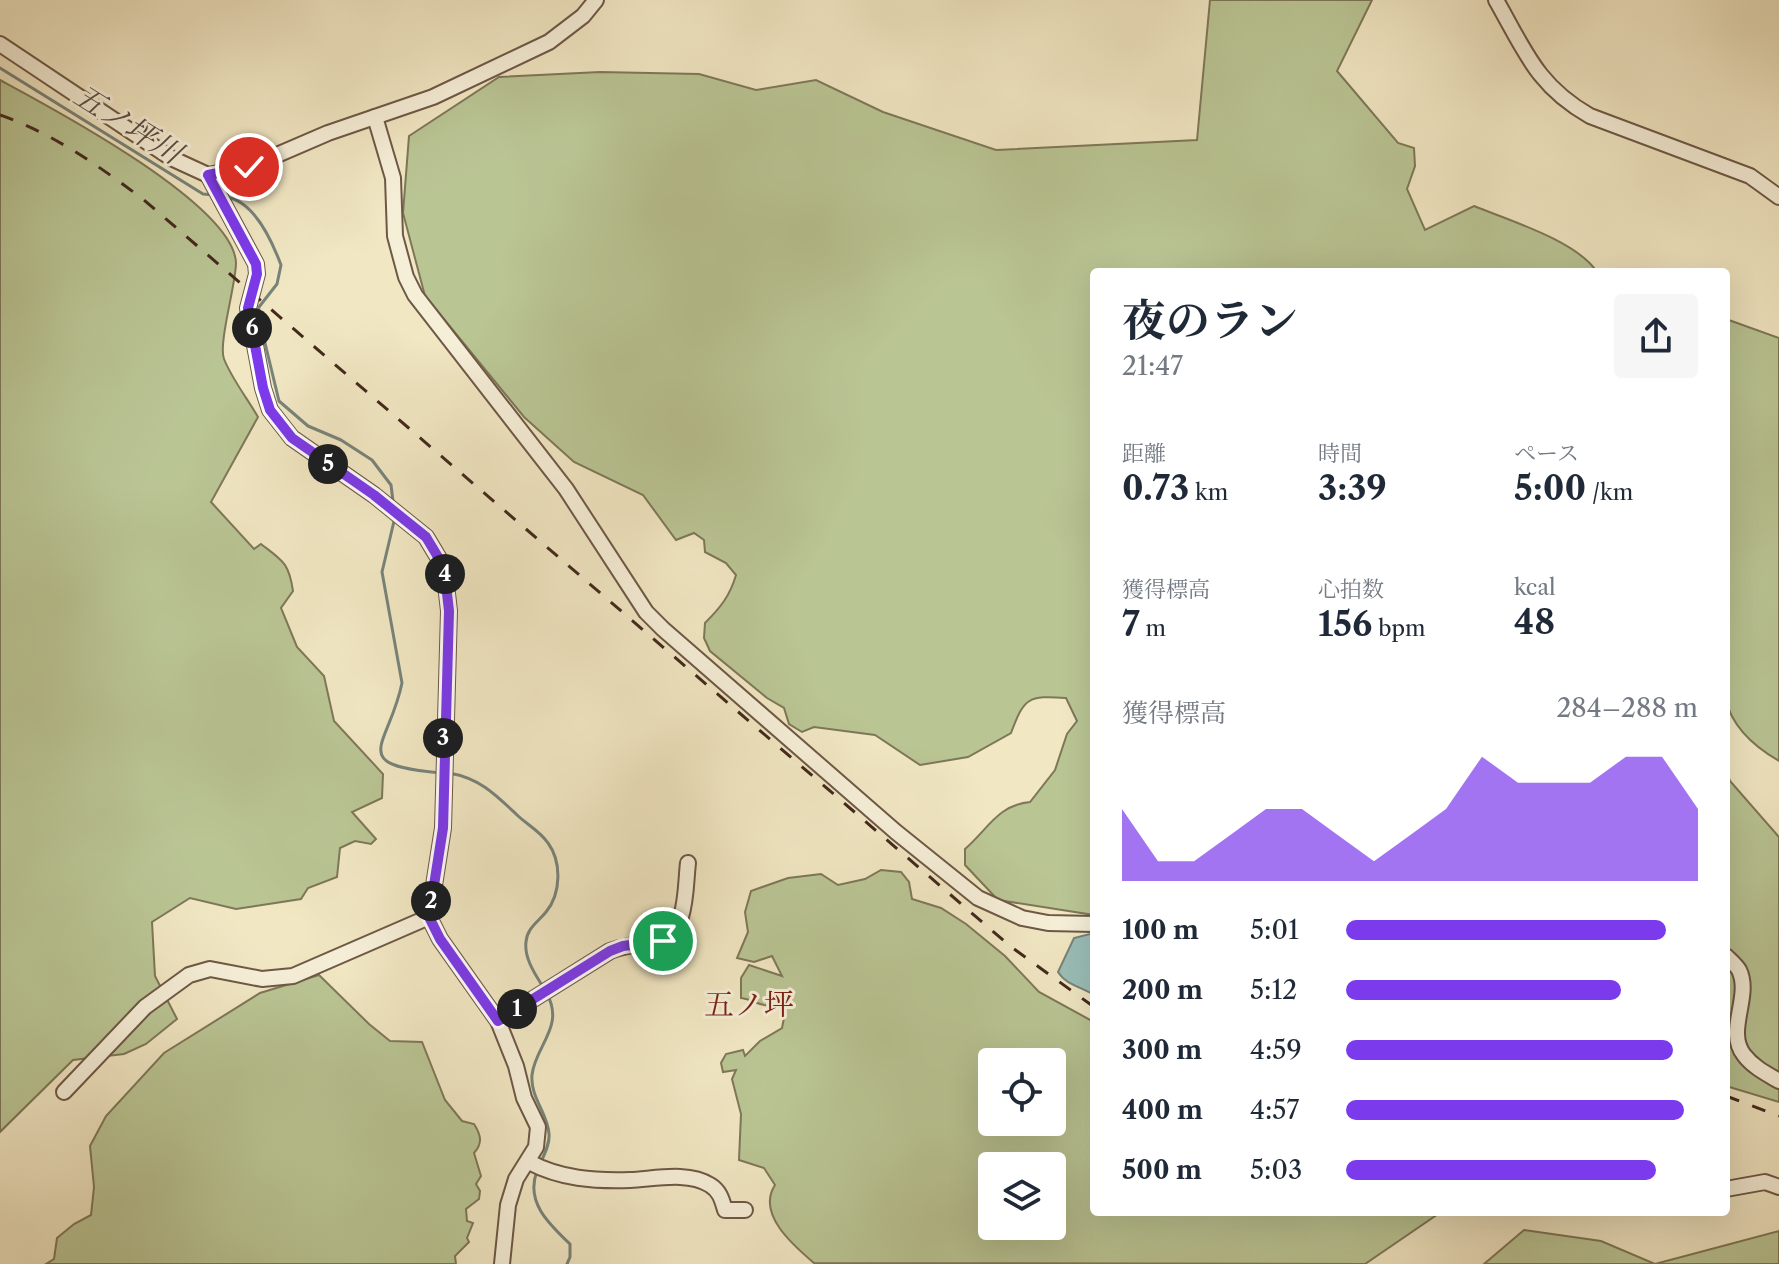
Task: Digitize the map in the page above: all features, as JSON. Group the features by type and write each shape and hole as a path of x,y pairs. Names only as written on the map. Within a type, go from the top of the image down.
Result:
{"street":[{"path":"210,180 328,133 433,97 549,42 583,16 596,0"},
{"path":"1496,0 1532,65 1549,87 1567,103 1590,116 1750,176 1779,197"},
{"path":"0,44 171,158 210,180 256,264 257,274 248,308 270,410 292,438 374,495 426,537 444,567 449,611 443,828 429,917 447,950 498,1021 516,1066 524,1098 538,1127 536,1147 516,1179 508,1205 502,1264"},
{"path":"375,117 393,178 395,236 406,277 415,295 566,489 646,612 896,832 978,898 1022,918 1048,923 1090,924"},
{"path":"498,1021 610,951 666,939 683,913 688,863"},
{"path":"64,1092 145,1007 189,975 210,969 262,979 293,976 429,917"},
{"path":"1730,960 1738,968 1742,982 1737,1034 1742,1053 1760,1070 1779,1081"},
{"path":"529,1162 547,1172 570,1178 631,1180 664,1177 696,1180 719,1192 725,1210 745,1210"},
{"path":"1730,1188 1765,1182 1779,1187"}],"green space":[{"path":"1210,0 1372,0 1337,71 1398,143 1414,148 1415,166 1407,189 1425,230 1474,206 1558,241 1593,268 1090,268 1090,914 998,900 965,865 965,849 1001,813 1030,802 1055,770 1067,734 1077,721 1066,698 1043,697 1029,701 1020,712 1011,733 968,757 920,765 875,735 814,727 802,732 789,724 784,708 767,698 710,651 704,638 705,623 724,601 736,575 726,563 705,552 704,540 694,533 676,540 643,495 574,462 524,417 425,296 403,213 409,136 499,77 600,72 699,74 756,90 816,80 883,112 996,150 1197,140"},
{"path":"0,80 96,134 174,186 205,213 227,239 236,263 223,341 224,359 258,417 211,502 254,549 261,544 287,568 293,591 281,608 297,647 324,676 334,721 383,774 382,798 352,812 376,839 371,844 355,841 340,848 337,877 308,888 301,899 236,909 190,898 152,922 155,976 177,1019 146,1044 124,1054 73,1060 0,1132"},
{"path":"1730,320 1779,338 1779,761 1761,749 1730,712"},
{"path":"1730,781 1779,837 1779,1102 1730,1087"},
{"path":"881,870 901,872 909,882 912,899 941,908 966,924 1005,956 1039,992 1090,1020 1090,1216 1435,1216 1365,1264 814,1263 788,1238 774,1218 770,1196 775,1185 764,1168 739,1160 741,1114 732,1079 736,1070 723,1072 721,1063 726,1054 743,1050 745,1056 760,1041 782,1028 785,1013 779,997 780,1004 770,1006 741,998 741,978 749,965 782,976 772,956 754,962 737,958 748,932 745,912 751,891 788,878 821,874 838,885 865,879"},
{"path":"319,975 390,1041 422,1042 445,1100 462,1121 474,1124 478,1132 480,1142 474,1153 481,1176 476,1184 480,1191 479,1199 466,1209 467,1221 473,1223 467,1238 469,1242 455,1256 456,1264 46,1264 54,1259 57,1238 91,1215 94,1187 90,1146 106,1116 164,1053 260,993"},
{"path":"1524,1230 1601,1241 1655,1264 1484,1264"},
{"path":"1779,1231 1779,1264 1655,1264"}],"water":[{"path":"1090,934 1090,993 1070,983 1058,972 1074,938"}],"waterway":[{"name":"五ノ坪川","path":"0,68 203,194 214,195"},
{"name":"五ノ坪川","path":"225,197 245,206 253,214 267,234 281,265 277,284 259,307 258,314 279,401 308,426 341,440 372,460 391,485 393,501"},
{"name":"五ノ坪川","path":"395,517 382,572 402,683 381,749 383,758 393,765 442,773"},
{"name":"五ノ坪川","path":"449,773 478,783 493,794 541,835 553,851 558,878 555,896 531,929 526,942 528,960 543,987"},
{"name":"五ノ坪川","path":"540,1164 548,1146 549,1134 534,1091 532,1075 553,1016 547,994"},
{"name":"五ノ坪川","path":"537,1171 534,1193 541,1212 570,1244 567,1264"}],"railway":[{"path":"0,115 57,141 144,200 1010,946 1090,1004"},
{"path":"1730,1098 1779,1116"}],"district":[{"name":"五ノ坪","path":"749,1004"}],"route":[{"path":"249,167 208,175 256,264 257,274 248,308 270,410 292,438 374,495 426,537 444,567 449,611 443,828 429,917 440,939 498,1021 610,951 623,946 663,941"}]}
